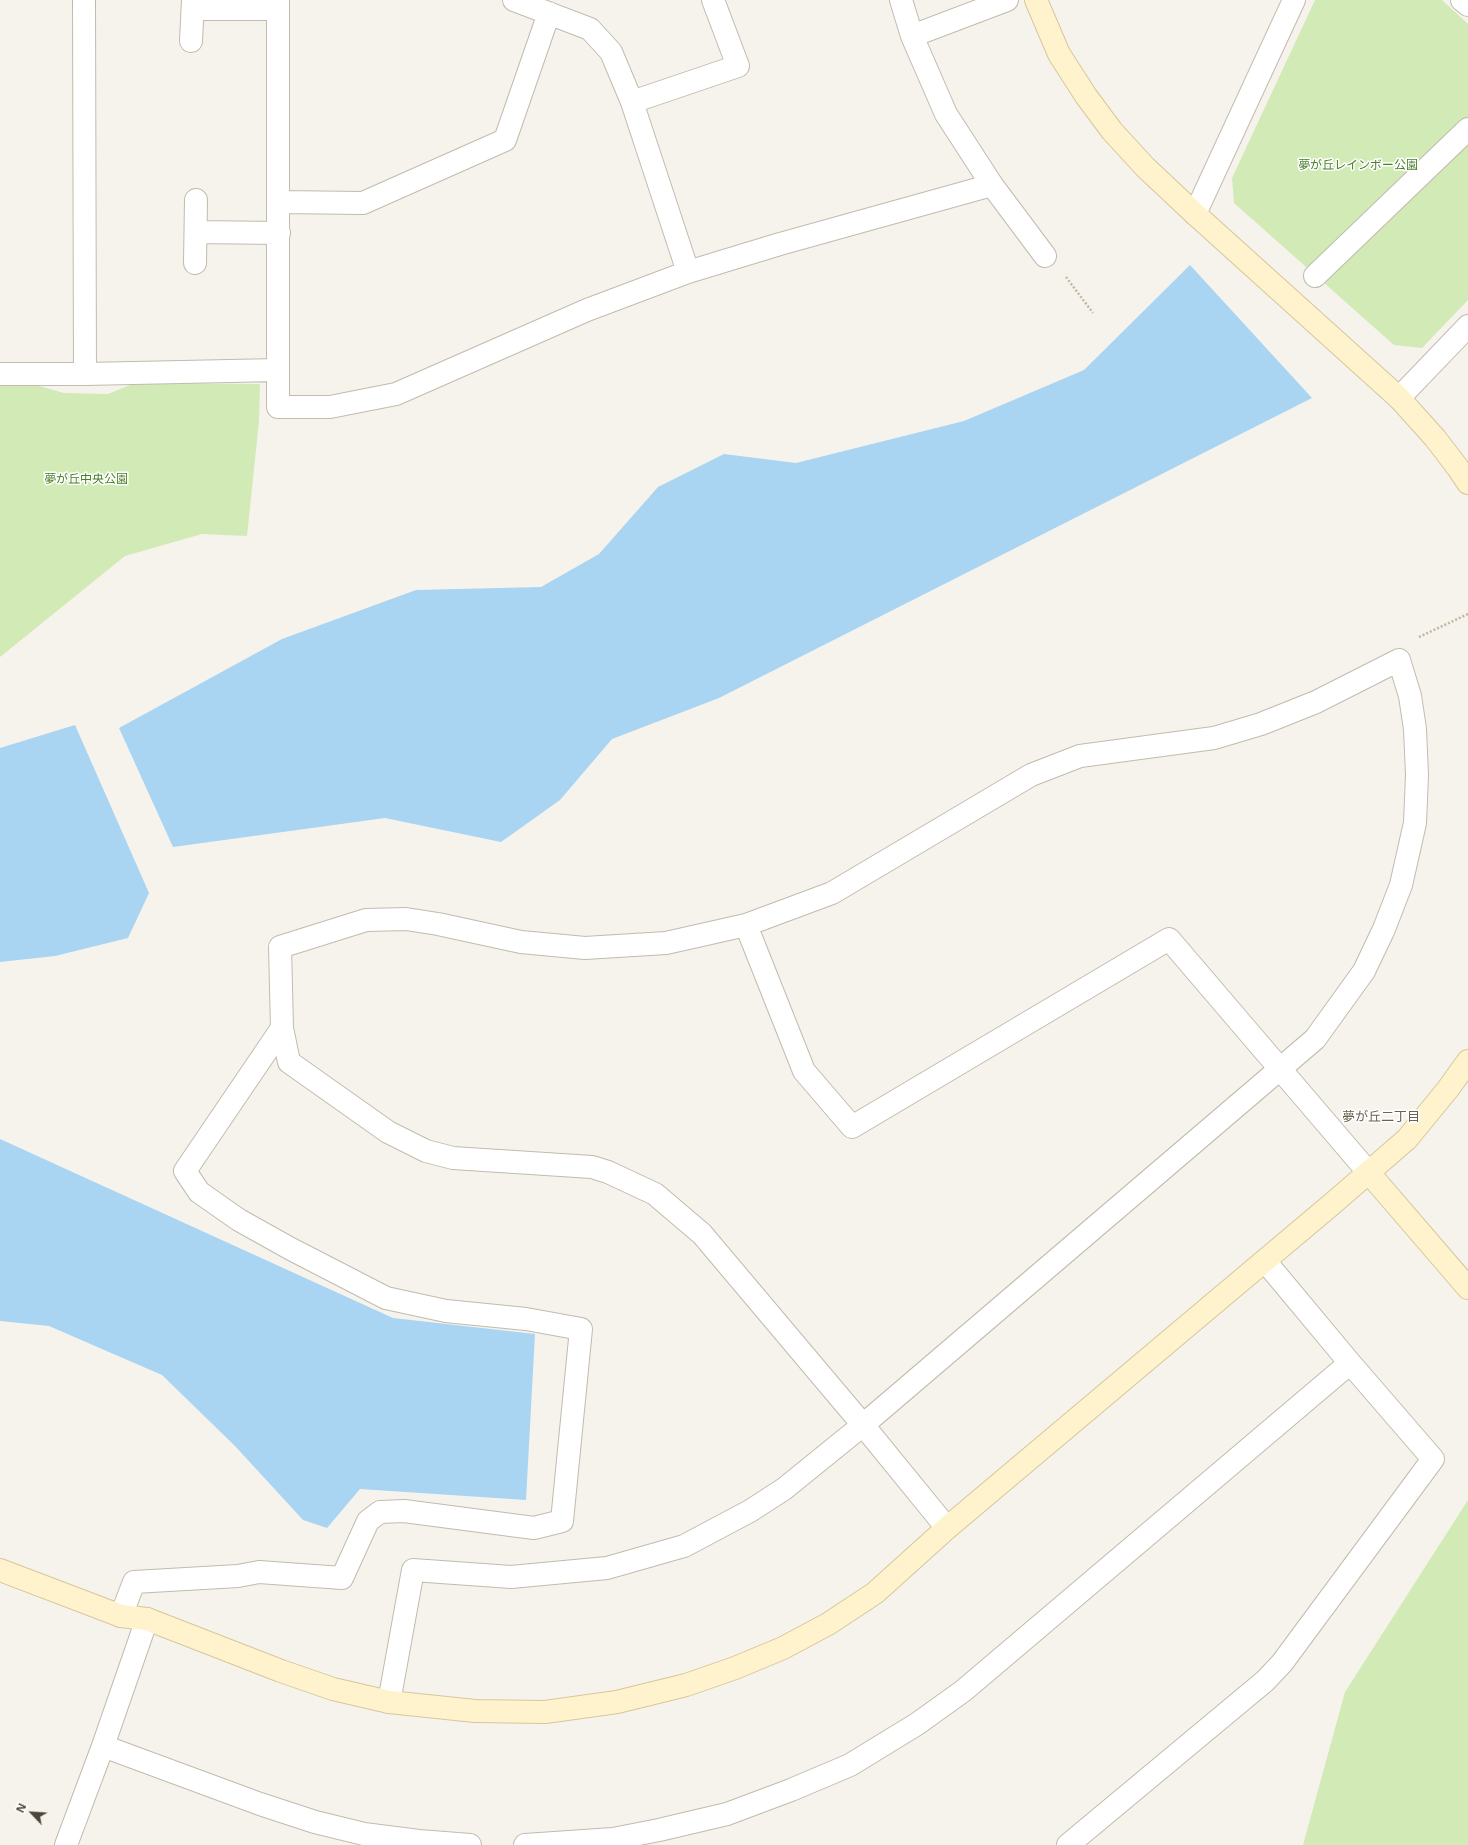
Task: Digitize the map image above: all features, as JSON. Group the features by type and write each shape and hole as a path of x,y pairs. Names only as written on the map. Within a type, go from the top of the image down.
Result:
{"street":[{"path":"84,0 85,374"},
{"path":"514,0 590,29 611,52 632,102 688,272"},
{"path":"632,102 738,66 713,0"},
{"path":"901,0 912,36 946,114 992,186 1045,256"},
{"path":"912,36 1007,0"},
{"path":"1036,0 1059,54 1086,96 1108,125 1145,166 1195,214 1399,398 1435,438 1468,482"},
{"path":"1195,214 1294,0"},
{"path":"1462,0 1468,5"},
{"path":"191,41 193,5 278,5 278,407 330,407 396,394 587,310 688,272 780,244 992,186"},
{"path":"279,202 363,203 505,140 549,13"},
{"path":"1315,276 1468,129"},
{"path":"196,200 196,263"},
{"path":"196,232 279,233"},
{"path":"1399,398 1468,326"},
{"path":"0,374 85,374 278,370"},
{"path":"389,1702 414,1570 511,1577 607,1568 684,1546 738,1517 784,1489 863,1425 1315,1039 1364,971 1384,929 1401,885 1415,823 1417,775 1415,729 1410,696 1399,660 1316,702 1261,724 1214,738 1080,756 1031,775 832,893 746,925 666,944 585,948 521,942 438,924 406,919 366,920 280,947 282,1028 289,1062 388,1132 426,1151 453,1158 592,1167 608,1172 655,1194 702,1234 863,1425 947,1528"},
{"path":"746,925 804,1071 852,1127 1169,939 1468,1288"},
{"path":"121,1616 134,1582 238,1576 259,1572 342,1578 368,1521 380,1512 404,1511 534,1528 562,1521 581,1329 526,1319 446,1311 386,1298 291,1249 239,1220 199,1192 185,1171 282,1028"},
{"path":"0,1570 121,1616 147,1619 281,1671 333,1689 389,1702 474,1711 545,1712 617,1702 686,1685 735,1668 783,1648 828,1624 875,1592 947,1528 1265,1261 1407,1139 1448,1089 1468,1061"},
{"path":"1068,1845 1265,1681 1282,1663 1433,1459 1265,1261"},
{"path":"525,1845 614,1839 727,1814 791,1790 850,1765 917,1724 963,1691 1350,1363"},
{"path":"66,1845 103,1746 147,1619"},
{"path":"103,1746 260,1804 314,1822 364,1834 419,1841 470,1845"}],"path":[{"path":"1045,256 1056,264 1092,313"},
{"path":"1399,660 1415,639 1468,614"}],"green space":[{"name":"夢が丘レインボー公園","path":"1315,0 1442,0 1468,24 1468,300 1422,348 1394,345 1234,203 1232,178"},
{"name":"夢が丘中央公園","path":"135,383 260,384 259,421 247,536 202,534 125,556 0,657 0,386 36,385 64,393 108,394"},
{"path":"1468,1500 1468,1845 1303,1845 1345,1692"}],"water":[{"path":"1190,265 1312,398 719,698 612,739 560,800 501,842 385,818 173,847 119,728 282,639 416,590 541,587 599,554 658,487 724,454 796,463 964,421 1084,370"},
{"path":"75,725 149,893 128,938 55,956 0,962 0,748"},
{"path":"0,1139 393,1318 535,1334 526,1500 360,1489 327,1528 303,1520 235,1446 162,1375 49,1326 0,1321"}],"district":[{"name":"夢が丘二丁目","path":"1381,1117"}]}
